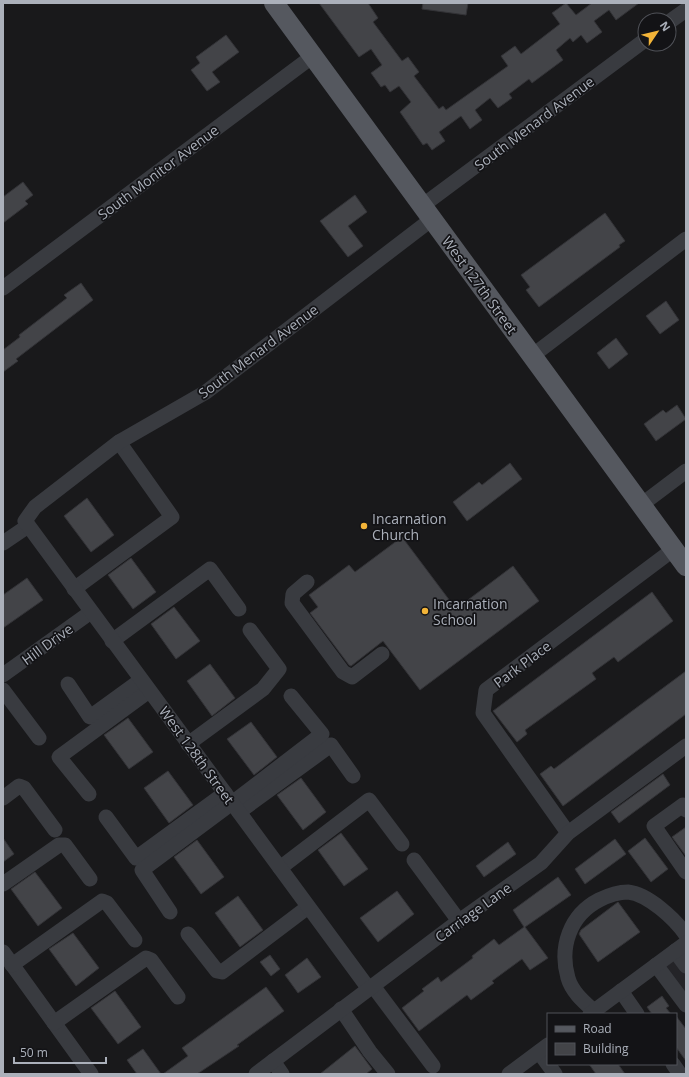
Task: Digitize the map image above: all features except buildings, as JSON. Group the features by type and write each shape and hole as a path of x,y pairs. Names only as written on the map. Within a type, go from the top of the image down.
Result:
{"main road":[{"name":"West 127th Street","path":"274,3 686,566"}],"street":[{"path":"677,16 686,10"},
{"name":"South Menard Avenue","path":"3,543 26,524 36,507 119,442 206,392 427,213 637,46"},
{"name":"South Monitor Avenue","path":"3,288 313,56"},
{"path":"532,356 686,239"},
{"path":"74,589 172,517 119,442"},
{"path":"641,505 686,471"},
{"name":"West 128th Street","path":"26,524 308,906 433,1066"},
{"name":"Park Place","path":"568,833 483,712 486,690 674,550"},
{"path":"112,641 210,569 239,609"},
{"path":"307,582 293,594 292,603 343,672 352,677 382,654"},
{"name":"Hill Drive","path":"5,669 91,612"},
{"path":"188,744 263,689 279,670 250,630"},
{"path":"68,684 90,717 145,686"},
{"path":"89,794 59,757 145,686"},
{"path":"3,690 38,738"},
{"path":"170,912 142,870 322,734 291,696"},
{"path":"106,817 136,858 331,745 353,776"},
{"name":"Carriage Lane","path":"256,1074 459,921 541,862 568,833 686,746"},
{"path":"3,798 19,786 24,788 55,830"},
{"path":"280,868 369,800 402,844"},
{"path":"686,810 683,805 654,826 686,872"},
{"path":"3,884 59,846 65,845 90,879"},
{"path":"414,860 459,921"},
{"path":"686,935 665,911 648,900 629,892 608,896 590,905 575,920 567,938 564,959 568,979 579,997 592,1012 681,947 686,966"},
{"path":"12,965 102,901 107,904 135,940"},
{"path":"188,934 217,971 222,972 308,906"},
{"path":"3,952 91,1074"},
{"path":"54,1023 146,958 151,960 178,997"},
{"path":"656,965 686,1005"},
{"path":"621,991 636,1013"},
{"path":"341,1009 370,1052 388,1074"},
{"path":"509,1074 543,1048"},
{"path":"273,1061 282,1074"},
{"path":"674,1065 680,1074"}],"shaded area":[{"path":"686,952 686,1000 662,969"}],"place":[{"name":"Incarnation Church","path":"364,526"},
{"name":"Incarnation School","path":"425,611"}]}
